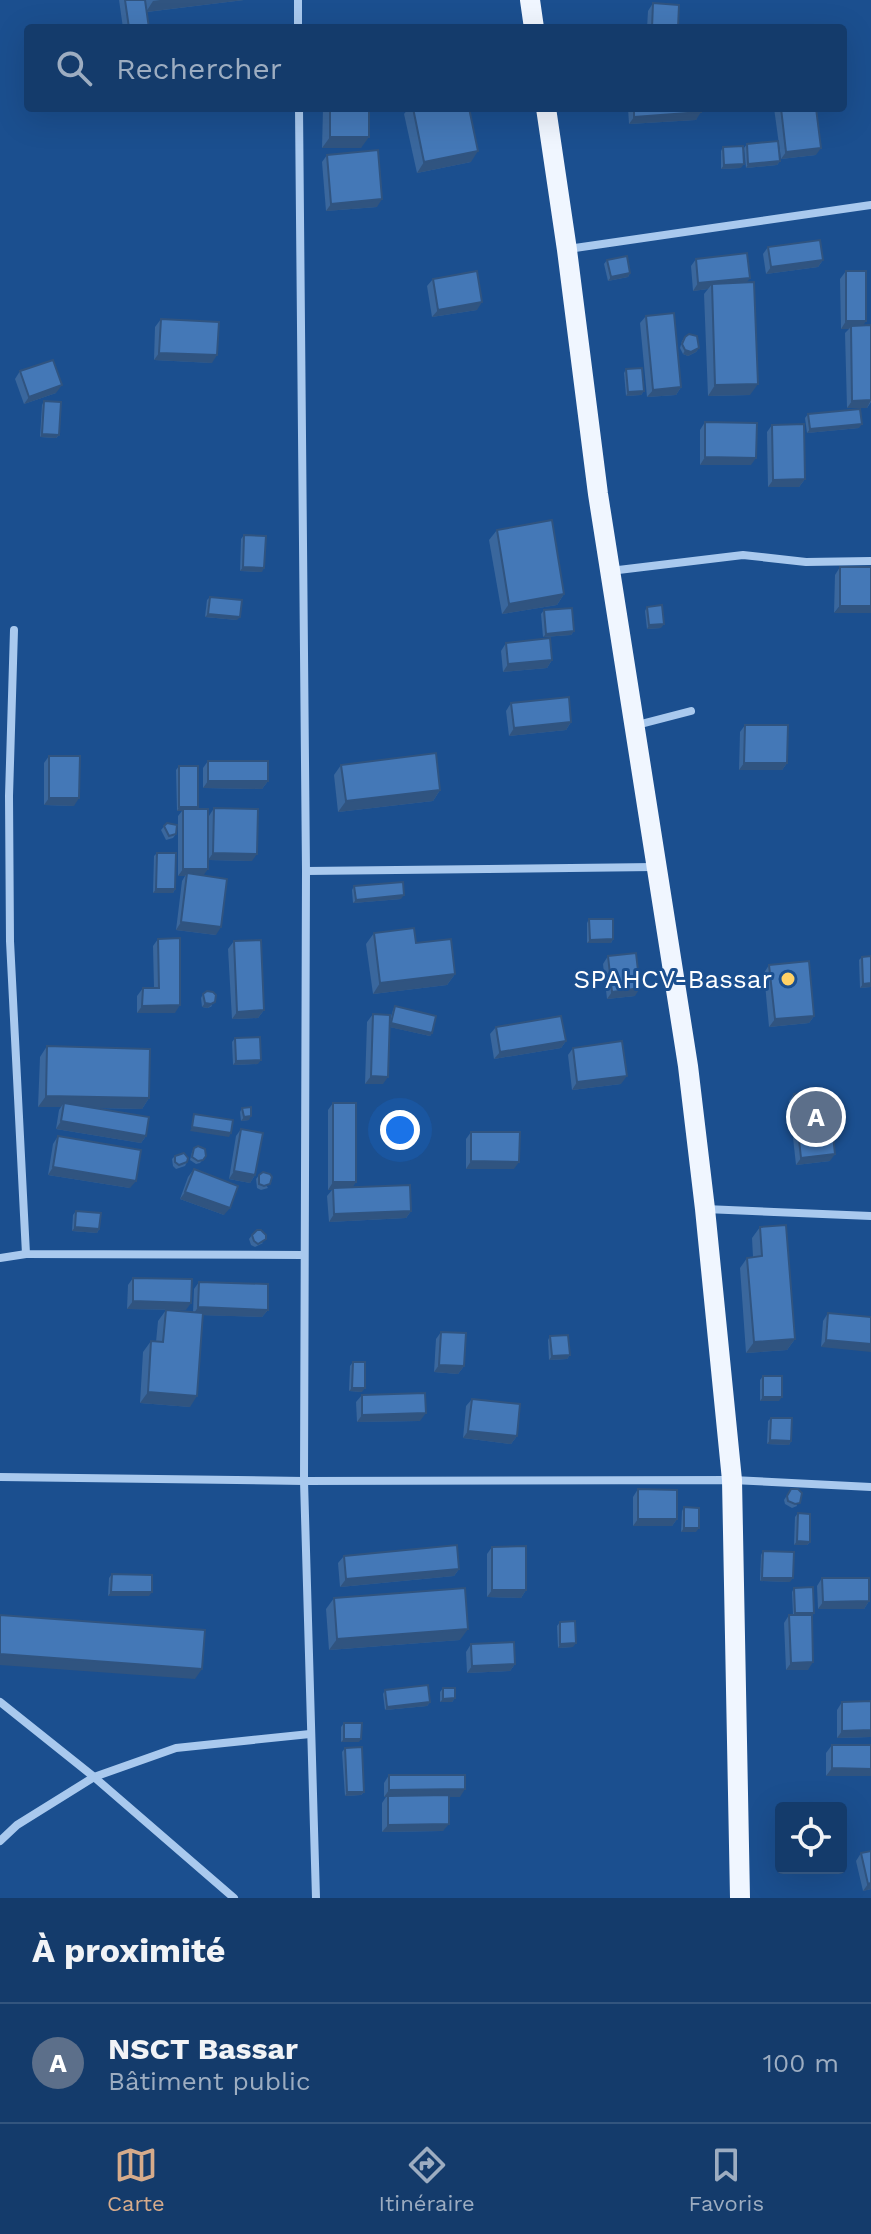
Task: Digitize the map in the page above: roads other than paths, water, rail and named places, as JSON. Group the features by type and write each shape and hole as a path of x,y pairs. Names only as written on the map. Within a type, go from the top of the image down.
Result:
{"main road":[{"path":"530,0 533,24"},
{"path":"547,112 609,571 688,1066 705,1209 732,1480 740,1898"}],"street":[{"path":"298,0 298,24"},
{"path":"299,112 306,871 304,1481 316,1898"},
{"path":"567,250 871,205"},
{"path":"609,571 743,555 806,562 871,561"},
{"path":"14,630 9,796 10,941 26,1254"},
{"path":"634,726 691,711"},
{"path":"306,871 655,867"},
{"path":"705,1209 871,1216"},
{"path":"0,1258 26,1254 303,1255"},
{"path":"0,1477 304,1481 732,1480 871,1487"},
{"path":"0,1702 94,1777 234,1898"},
{"path":"0,1841 17,1825 94,1777 176,1748 310,1734"}],"place":[{"name":"SPAHCV-Bassar","path":"788,979"},
{"name":"NSCT Bassar","path":"816,1117"}]}
